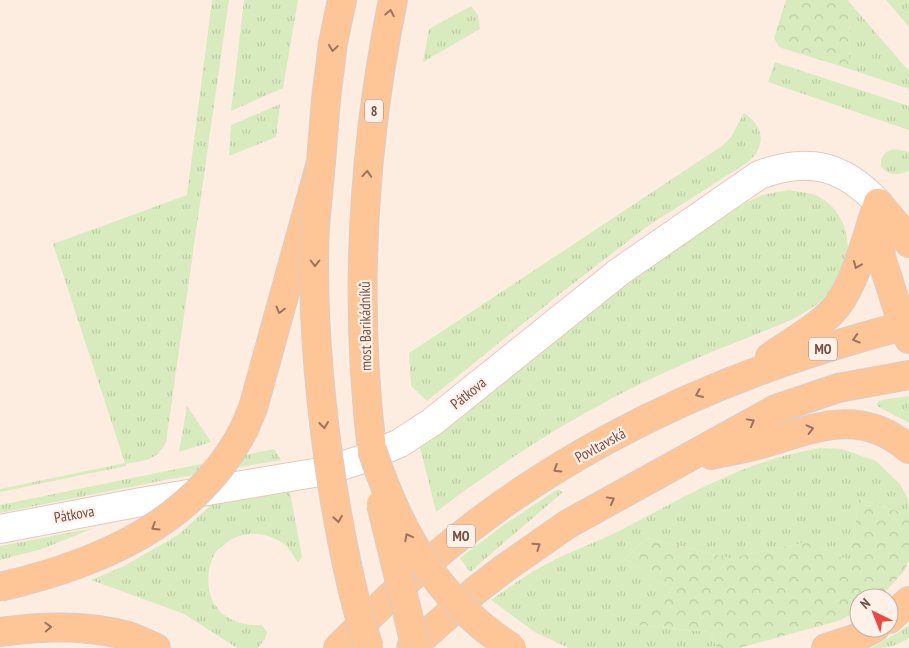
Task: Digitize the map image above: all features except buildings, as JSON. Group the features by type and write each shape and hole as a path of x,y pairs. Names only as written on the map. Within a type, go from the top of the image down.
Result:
{"main road":[{"path":"342,0 332,52 315,227 318,364 330,471 341,538 358,614 369,648"},
{"name":"most Barikádníků","path":"392,0 378,78 372,126 365,223 365,374 372,450 386,530 416,648"},
{"path":"0,587 80,564 139,537 181,508 234,449 253,408 321,162"},
{"path":"878,203 909,243"},
{"path":"878,203 882,257 907,330"},
{"path":"744,376 818,323 837,306 859,261 878,203"},
{"name":"Povltavská","path":"338,648 423,566 534,483 608,439 667,409 744,376 853,340 907,330"},
{"path":"411,648 475,591 568,524 776,409 838,388 909,374"},
{"path":"678,463 836,424 872,427 896,439 909,449"},
{"path":"372,450 398,518 415,549 429,569 454,600 490,633 512,648"},
{"path":"899,610 909,601"},
{"path":"0,632 48,627 75,627 129,636 156,648"},
{"path":"826,648 854,638"}],"street":[{"name":"Pátkova","path":"0,529 141,502 326,471 363,459 400,443 432,422 619,272 747,182 772,170 796,165 815,166 833,170 850,178 865,189 878,203"}],"green space":[{"path":"212,0 229,0 166,442 159,453 150,459 126,464 126,466 0,492 0,489 125,463 53,244 187,195"},
{"path":"244,0 298,0 283,88 231,111"},
{"path":"786,0 848,0 850,3 849,69 779,47 774,38"},
{"path":"886,0 909,0 909,27"},
{"path":"850,3 909,71 909,89 849,69"},
{"path":"471,6 478,15 480,29 423,62 429,29"},
{"path":"775,62 909,106 909,130 768,82"},
{"path":"280,104 276,137 229,156 231,125"},
{"path":"744,113 756,124 761,136 758,149 748,162 645,228 427,401 411,386 409,353 722,146 731,137"},
{"path":"894,149 909,152 909,171 894,174 881,167 881,159 886,152"},
{"path":"789,190 812,194 824,200 838,214 846,232 848,251 845,266 837,282 822,300 806,312 789,321 678,366 607,401 520,453 436,512 420,447 663,254 751,200 762,195"},
{"path":"909,396 909,423 877,406 877,403 881,400"},
{"path":"187,406 211,442 179,452"},
{"path":"821,448 842,449 876,461 900,484 908,499 909,515 859,499 850,561 809,542 729,558 647,538 625,559 673,590 631,624 710,632 717,648 569,648 536,633 491,600 544,565 621,530 718,480 768,461 794,453"},
{"path":"274,449 281,460 165,480 0,513 0,505"},
{"path":"558,489 563,492 470,572 460,558 505,524"},
{"path":"290,492 302,557 298,563 284,544 274,538 259,534 244,535 231,540 215,553 211,562 208,582 213,601 226,616 238,622 262,625 267,632 265,639 258,648 237,648 184,614 91,580 124,566 178,535 211,505"},
{"path":"859,499 909,515 909,560 904,571 889,588 849,588 849,616 838,621 739,648 717,648 710,632 630,624 673,590 625,559 647,538 729,558 809,542 850,561"},
{"path":"94,528 42,549 0,560 0,546"},
{"path":"909,625 909,638 891,646 871,648 889,638 899,638 899,632"}]}
